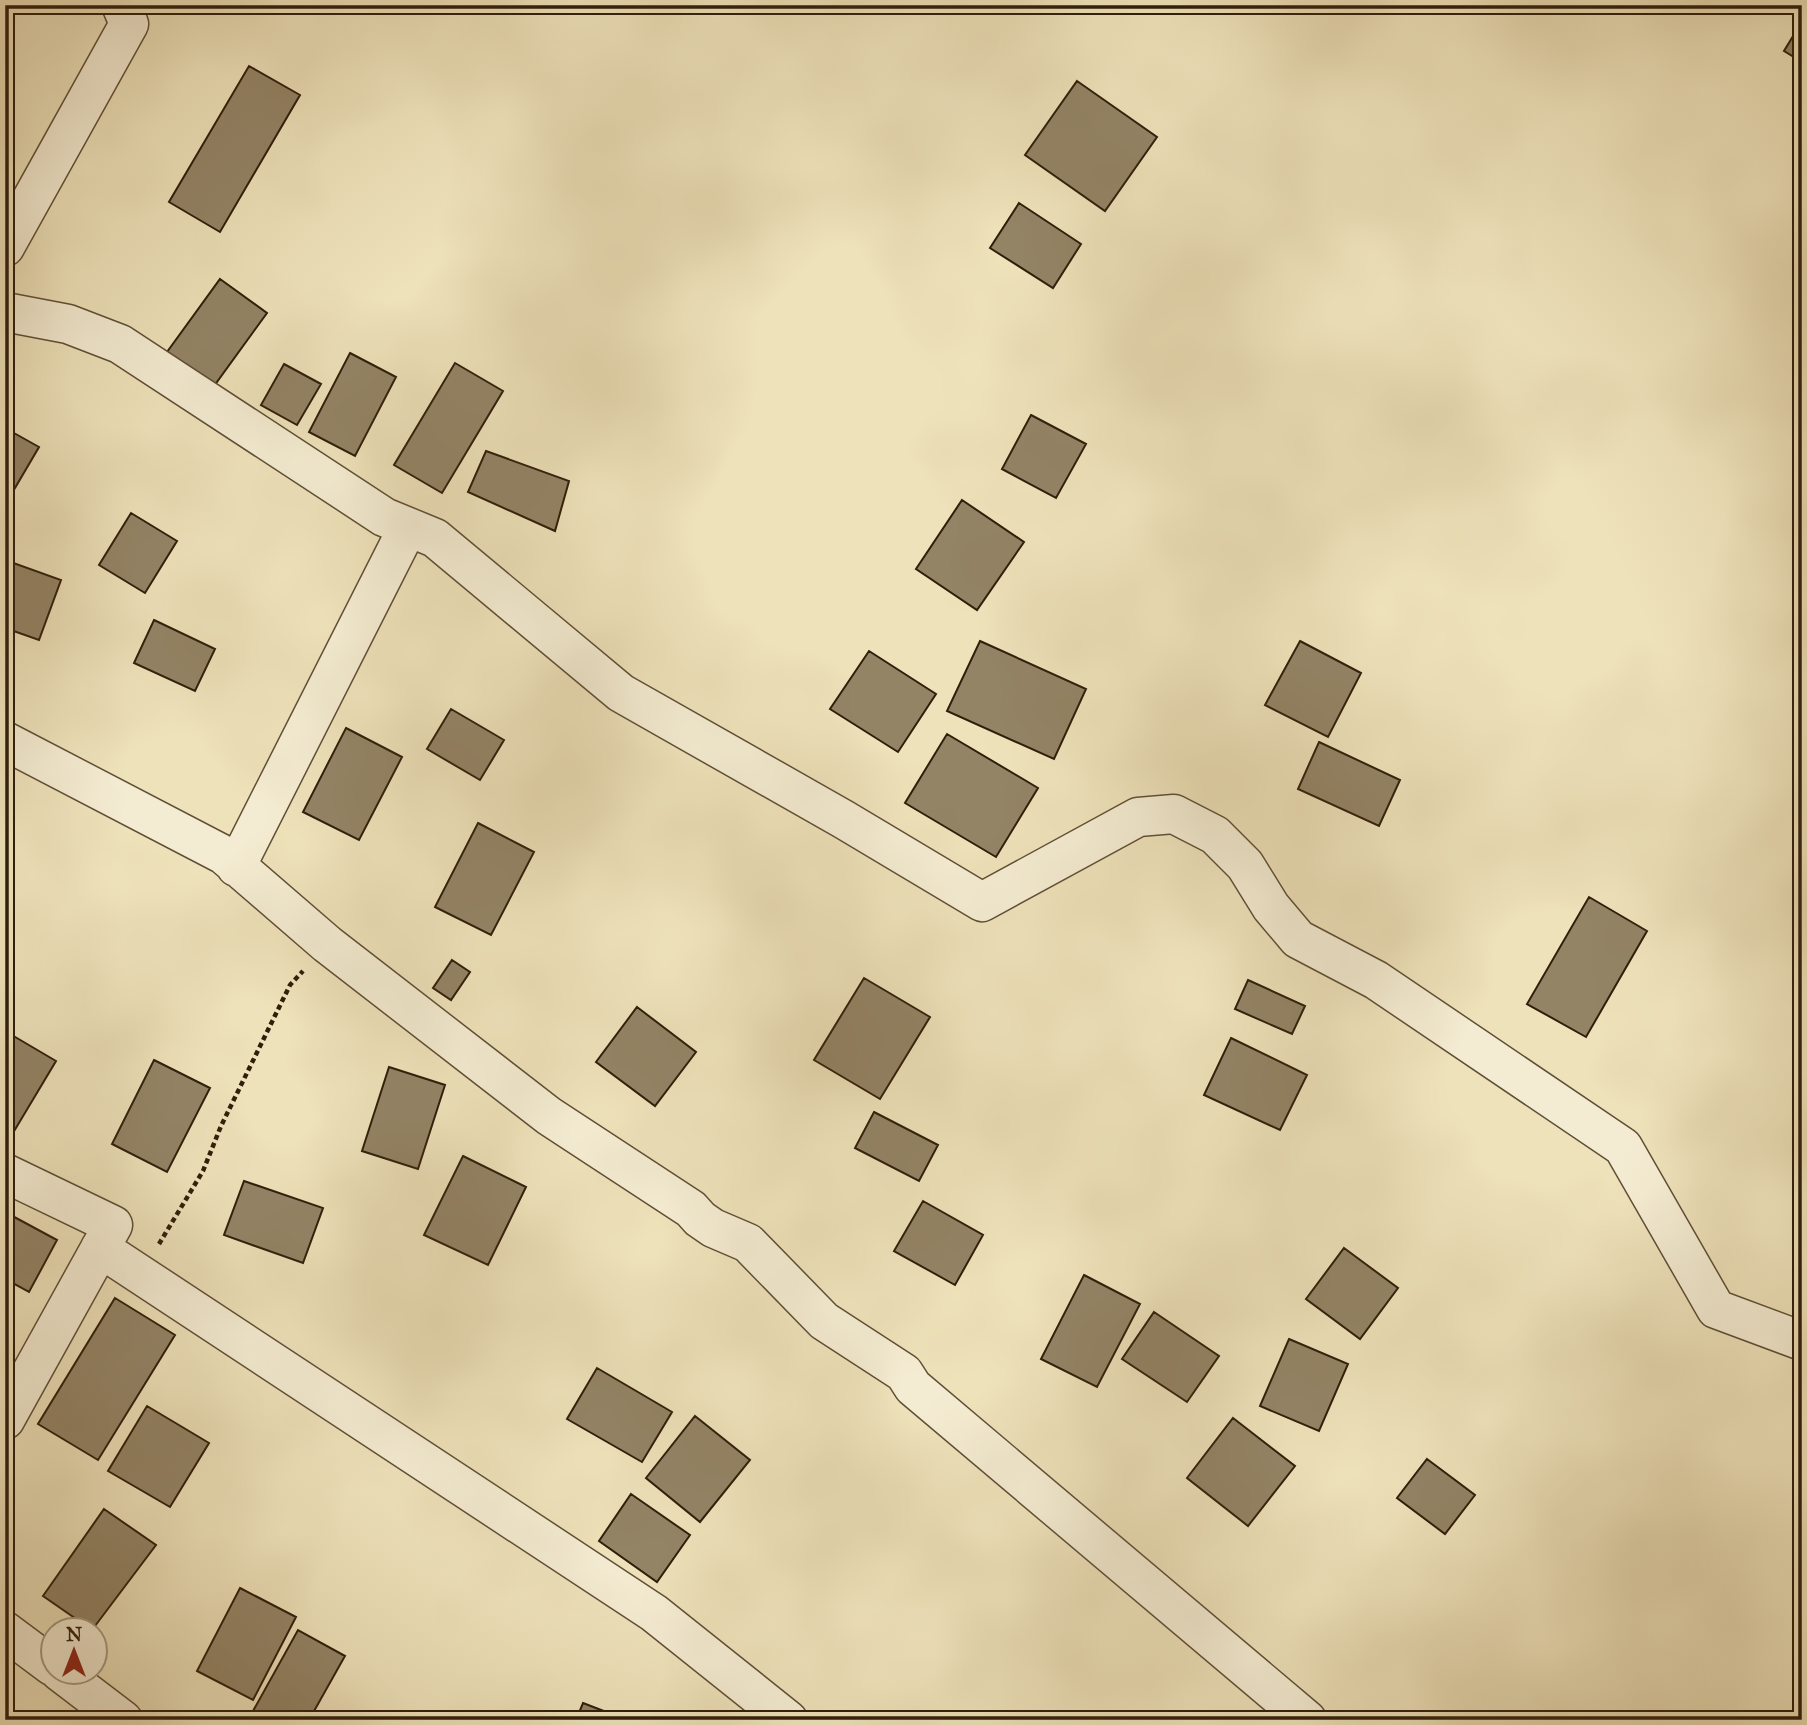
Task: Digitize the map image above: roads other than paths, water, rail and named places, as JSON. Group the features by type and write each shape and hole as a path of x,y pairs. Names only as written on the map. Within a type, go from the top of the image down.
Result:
{"street":[{"path":"5,247 129,24 121,5"},
{"path":"5,312 68,324 120,344 384,517 435,538 621,693 843,819 982,902 1139,817 1174,814 1215,835 1245,865 1271,907 1298,939 1376,980 1623,1147 1716,1309 1802,1341"},
{"path":"236,867 408,527"},
{"path":"5,741 224,855 327,944 549,1116 691,1209 713,1228 748,1243 824,1321 904,1373 913,1387 1307,1720"},
{"path":"5,1173 113,1225 5,1420"},
{"path":"100,1248 654,1613 788,1720"},
{"path":"5,1630 38,1655"},
{"path":"79,1686 123,1720"}]}
